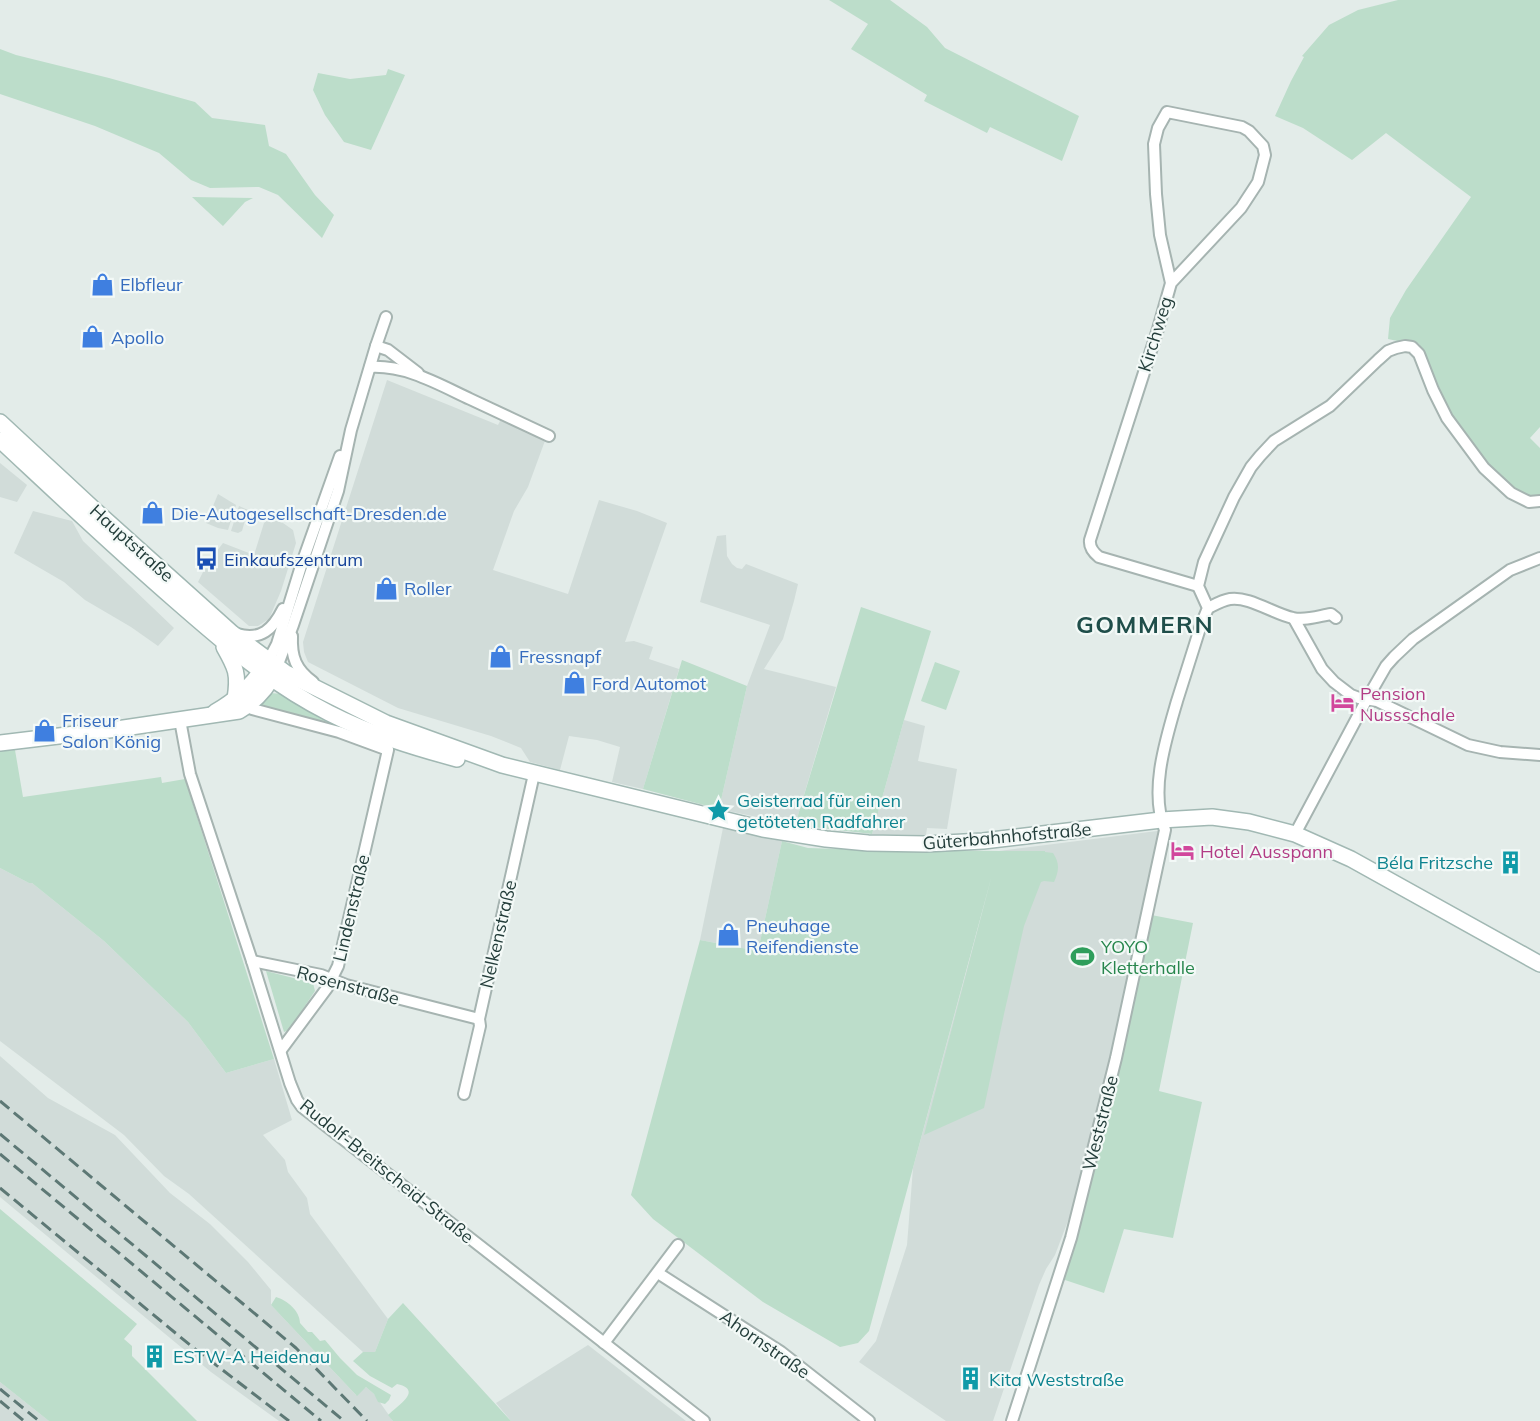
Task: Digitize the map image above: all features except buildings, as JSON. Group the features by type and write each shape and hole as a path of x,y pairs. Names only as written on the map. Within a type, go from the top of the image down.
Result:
{"main road":[{"name":"Hauptstraße","path":"0,422 226,636"},
{"name":"Hauptstraße","path":"0,441 152,580 269,670"},
{"path":"226,636 242,702"},
{"path":"0,743 239,711 254,682 269,670"},
{"name":"Güterbahnhofstraße","path":"269,670 286,673 386,723 502,765 763,829 826,839 868,843 926,844 983,841 1161,820 1212,817 1249,822 1295,834 1351,859 1540,964"},
{"name":"Güterbahnhofstraße","path":"269,670 328,713 402,744 458,759 502,765"}],"street":[{"name":"Kirchweg","path":"1171,283 1160,235 1156,194 1154,144 1158,128 1167,112 1242,126 1263,146 1264,163 1260,176 1242,208 1171,283 1089,545 1099,557 1198,586"},
{"path":"269,670 293,625 338,491 351,430 386,317"},
{"path":"376,346 388,350 423,377"},
{"path":"1336,618 1331,614 1294,619 1246,601 1229,598 1208,608 1198,586 1204,562 1221,523 1251,467 1274,441 1330,406 1388,351 1405,346 1412,347 1419,354 1447,418 1491,476 1510,493 1528,502 1540,501"},
{"path":"370,367 382,366 399,369 423,377 549,436"},
{"path":"269,670 293,590 336,465 351,430"},
{"path":"1295,834 1386,666 1413,639 1510,570 1540,558"},
{"path":"226,636 253,636 266,632 279,618 293,590"},
{"name":"Weststraße","path":"1012,1421 1071,1238 1116,1058 1165,830 1159,809 1163,749 1208,608"},
{"path":"1294,619 1322,669 1351,694 1377,701 1468,746 1500,752 1540,755"},
{"path":"293,625 292,651 297,667 305,676 348,705"},
{"name":"Lindenstraße","path":"242,702 252,709 339,732 388,750 338,966 332,979 281,1050"},
{"name":"Rudolf-Breitscheid-Straße","path":"180,720 190,774 290,1083 302,1107 704,1421"},
{"name":"Nelkenstraße","path":"464,1094 534,774"},
{"name":"Rosenstraße","path":"252,960 479,1019"},
{"path":"604,1343 678,1245"},
{"name":"Ahornstraße","path":"658,1273 781,1352 869,1421"}],"shaded area":[{"path":"387,380 498,425 502,417 546,438 528,487 514,511 493,570 568,594 599,500 667,523 625,642 634,641 653,647 649,659 679,669 643,789 612,782 620,747 597,740 569,736 560,770 530,762 521,748 491,736 398,708 308,662 303,642"},
{"path":"0,463 27,485 17,502 0,497"},
{"path":"218,494 236,505 228,530 206,523"},
{"path":"239,506 248,510 242,531 238,533 231,531"},
{"path":"33,511 72,521 83,541 174,628 158,646 85,600 64,582 14,553"},
{"path":"272,519 293,530 296,543 281,591 269,619 258,626 249,626 198,582 207,564 223,543 254,555 264,523"},
{"path":"726,535 727,556 737,568 742,569 746,564 798,584 783,639 764,669 836,687 795,825 719,809 747,686 770,625 700,602 717,536"},
{"path":"904,720 925,726 918,761 957,769 947,829 927,828 926,835 872,834"},
{"path":"723,828 782,841 758,951 700,940"},
{"path":"1165,830 1071,1213 1055,1255 1039,1285 993,1421 946,1421 859,1362 876,1341 907,1245 913,1168 999,851"},
{"path":"0,868 32,883 104,941 188,1022 226,1073 274,1059 292,1120 263,1135 285,1160 288,1172 307,1198 310,1214 388,1319 375,1352 363,1352 189,1194 164,1176 124,1135 0,1041"},
{"path":"0,1056 48,1098 115,1135 170,1193 210,1224 248,1262 271,1290 271,1305 356,1395 366,1387 374,1394 393,1421 279,1421 211,1372 0,1197"},
{"path":"588,1345 686,1421 511,1421 496,1403"},
{"path":"0,1382 49,1421 0,1421"}],"green space":[{"path":"829,0 890,0 927,27 945,48 1079,116 1062,161 990,127 987,133 924,101 927,95 851,49 868,24"},
{"path":"1398,0 1540,0 1540,427 1530,438 1540,448 1540,496 1529,496 1513,490 1488,466 1443,402 1419,344 1412,341 1402,342 1388,339 1390,318 1406,290 1471,197 1386,133 1352,160 1303,128 1275,116 1304,57 1302,56 1329,25 1358,10"},
{"path":"0,49 195,102 212,118 265,125 269,146 286,154 315,195 334,215 322,238 278,195 259,187 210,188 191,180 159,153 95,126 0,94"},
{"path":"388,69 405,75 371,150 344,142 325,115 313,90 318,73 350,79 386,75"},
{"path":"192,197 253,198 245,202 223,226"},
{"path":"861,607 931,631 872,834 795,825"},
{"path":"682,660 747,686 719,809 643,789"},
{"path":"935,662 960,671 946,710 921,701"},
{"path":"269,693 285,694 378,739 257,704"},
{"path":"15,750 23,797 161,777 162,783 185,779 274,1059 226,1073 188,1022 104,941 32,883 0,868 0,751"},
{"path":"782,841 808,848 1045,851 1053,853 1058,864 1054,882 1041,882 1024,926 984,1108 924,1135 992,875 869,1331 858,1343 840,1347 763,1302 653,1219 631,1195 700,940 758,951"},
{"path":"1146,914 1193,923 1159,1091 1202,1102 1173,1238 1124,1229 1104,1293 1059,1278 1071,1213"},
{"path":"266,971 313,983 315,991 289,1030 284,1032"},
{"path":"0,1209 137,1324 124,1339 132,1346 132,1356 197,1421 49,1421 0,1382"},
{"path":"276,1297 292,1307 298,1314 300,1323 308,1332 312,1332 320,1341 325,1340 357,1375 391,1395 389,1400 385,1404 378,1402 374,1394 366,1387 357,1396 271,1305"},
{"path":"403,1303 511,1421 393,1421 388,1415 406,1398 408,1390 397,1384 392,1388 370,1376 353,1361 363,1352 375,1352 388,1319"}],"railway":[{"path":"0,1101 296,1348 367,1421"},
{"path":"0,1134 344,1421"},
{"path":"0,1154 321,1421"},
{"path":"0,1188 190,1345 289,1421"},
{"path":"0,1389 39,1421"},
{"path":"0,1401 24,1421"}],"place":[{"name":"Elbfleur","path":"102,284"},
{"name":"Apollo","path":"93,337"},
{"name":"Die-Autogesellschaft-Dresden.de","path":"153,513"},
{"name":"Einkaufszentrum","path":"206,559"},
{"name":"Roller","path":"386,588"},
{"name":"Fressnapf","path":"501,656"},
{"name":"Ford Automot","path":"574,683"},
{"name":"Pension Nussschale","path":"1342,703"},
{"name":"Friseur Salon König","path":"44,730"},
{"name":"Geisterrad für einen getöteten Radfahrer","path":"719,810"},
{"name":"Hotel Ausspann","path":"1182,851"},
{"name":"Béla Fritzsche","path":"1511,862"},
{"name":"Pneuhage Reifendienste","path":"728,935"},
{"name":"YOYO Kletterhalle","path":"1083,956"},
{"name":"ESTW-A Heidenau","path":"155,1356"},
{"name":"Kita Weststraße","path":"971,1379"}],"district":[{"name":"GOMMERN","path":"1145,624"}]}
